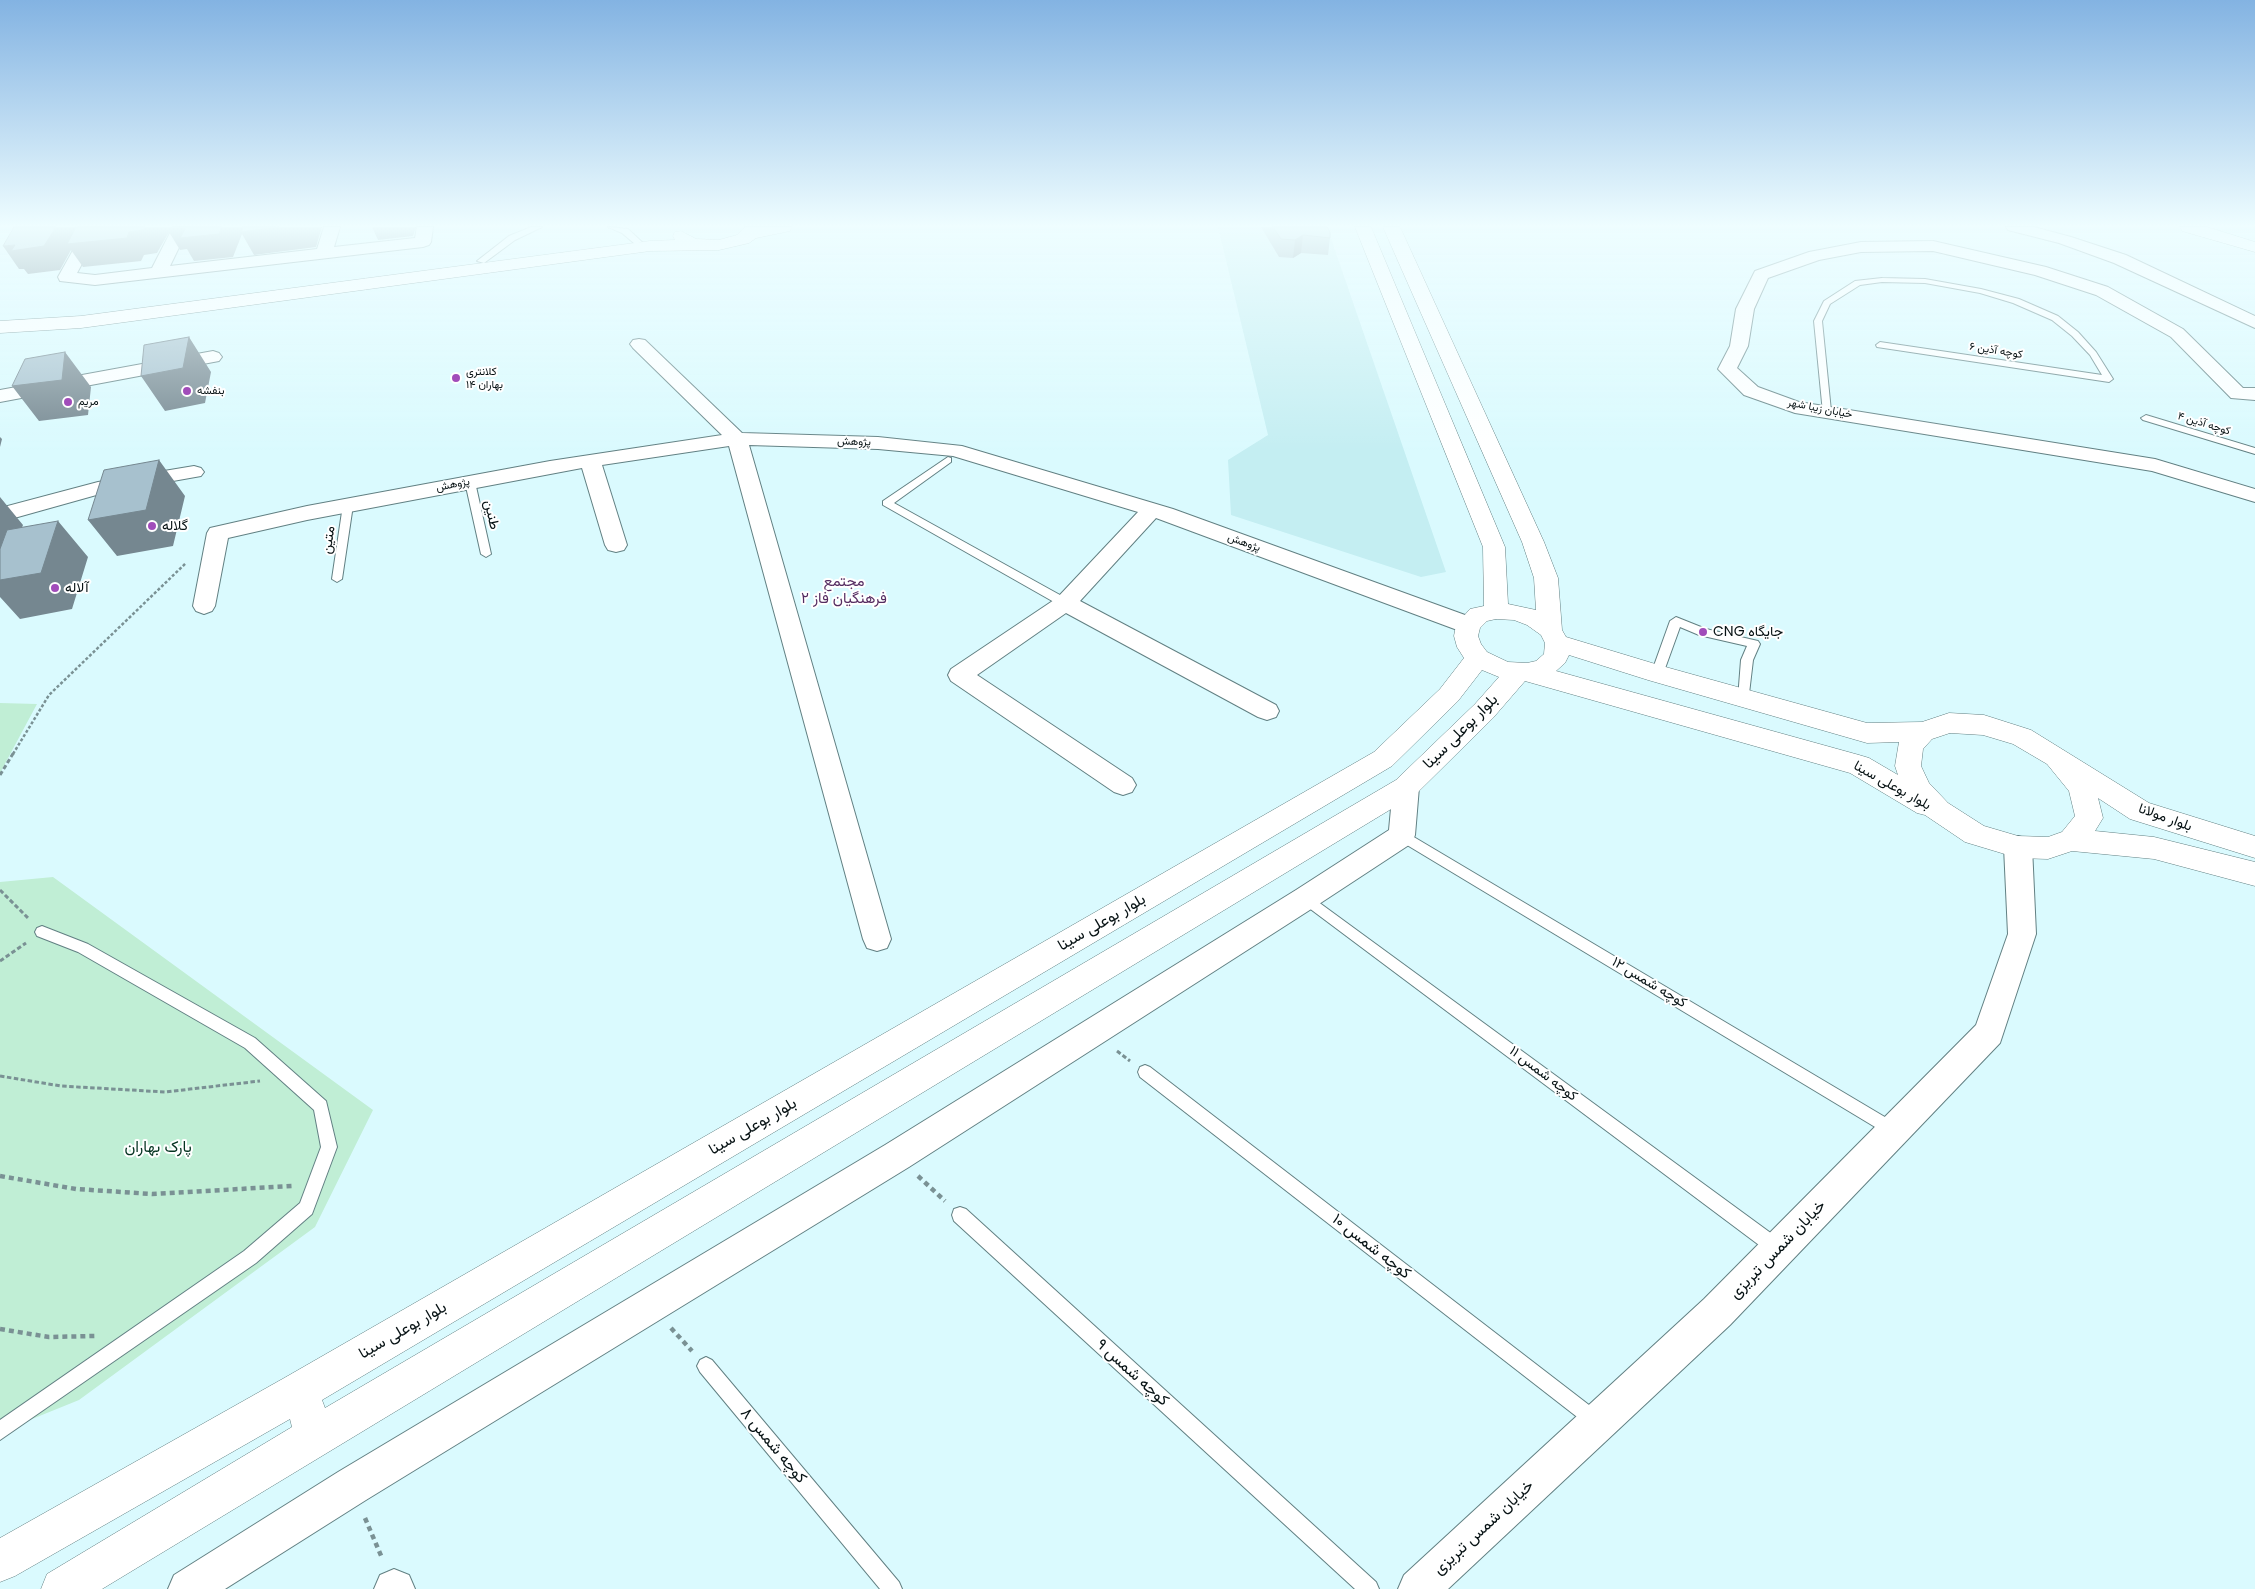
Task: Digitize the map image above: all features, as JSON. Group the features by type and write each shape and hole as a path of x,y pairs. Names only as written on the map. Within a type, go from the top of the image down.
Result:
{"street":[{"path":"0,318 73,313 184,301"},
{"path":"0,327 81,322 227,301"},
{"path":"1393,301 1494,547 1496,611"},
{"path":"1424,301 1533,542 1546,578 1554,637 1556,657 1545,667 1523,672 1504,670 1478,658 1469,647 1466,636 1468,625 1479,615 1496,611 1523,614 1536,619 1554,637 1657,674 1867,733 1923,732 1949,723 1984,725 2022,737 2056,757 2082,788 2089,818 2072,840"},
{"name":"خیابان زیبا شهر","path":"1748,301 1744,309 1739,346 1727,369 1751,391 1795,406 2155,465 2255,496"},
{"name":"خیابان زیبا شهر","path":"2120,301 2177,333 2238,394 2255,394"},
{"path":"2209,301 2255,323"},
{"path":"639,344 737,439 877,938"},
{"path":"0,396 213,357"},
{"name":"پژوهش","path":"218,533 348,505 470,482 590,461 737,439 878,442 955,450 1152,510 1468,625"},
{"path":"590,461 616,545"},
{"path":"0,515 98,488 194,472"},
{"path":"1123,785 960,675 1065,603 1152,510"},
{"path":"204,606 218,533"},
{"path":"1065,603 1267,710"},
{"name":"بلوار بوعلی سینا","path":"0,1561 300,1391 1383,759 1449,695 1478,658"},
{"name":"بلوار بوعلی سینا","path":"62,1589 315,1436 1406,787 1523,672 1859,765 1938,811"},
{"path":"1923,732 1910,746 1908,766 1918,789 1938,811 1975,834 2018,847 2048,848 2072,840 2154,848 2255,874"},
{"name":"بلوار مولانا","path":"2056,757 2140,811 2255,847"},
{"path":"188,1589 352,1486 896,1156 1306,898 1402,835 1406,787"},
{"name":"خیابان شمس تبریزی","path":"1418,1589 1717,1312 1989,1033 2022,934 2018,847"},
{"path":"300,1391 315,1436"}],"lane":[{"name":"کوچه آذین ۶","path":"1826,411 1818,321 1827,303 1830,301"},
{"name":"کوچه آذین ۶","path":"1880,345 2109,379 2093,354 2076,334 2055,318 2018,301"},
{"name":"کوچه آذین ۴","path":"2146,418 2255,451"},
{"path":"948,460 887,503 1065,603"},
{"name":"طنین","path":"470,482 486,554"},
{"name":"متین","path":"338,579 348,505"},
{"path":"1657,674 1676,621 1704,632 1754,644 1747,660 1744,699"},
{"name":"کوچه شمس ۱۲","path":"1402,835 1895,1131"},
{"name":"کوچه شمس ۱۱","path":"1306,898 1779,1249"},
{"path":"0,1431 250,1257 306,1208 329,1147 321,1106 250,1043 83,948 42,932"},
{"name":"کوچه شمس ۱۰","path":"1145,1072 1598,1422"},
{"name":"کوچه شمس ۹","path":"960,1215 1369,1589"},
{"name":"کوچه شمس ۸","path":"706,1366 892,1589"}],"path":[{"path":"0,775 49,695 218,533"},
{"path":"0,890 42,932 0,961"},
{"path":"0,1076 61,1086 165,1092 290,1078"},
{"path":"896,1156 960,1215"},
{"path":"0,1176 76,1188 152,1194 315,1184"},
{"path":"651,1306 706,1366"},
{"path":"0,1329 49,1337 140,1335"},
{"path":"352,1486 395,1589"}],"shaded area":[{"path":"1236,301 1353,301 1446,572 1421,577 1231,515 1228,460 1268,435"}],"green space":[{"path":"0,703 37,704 0,773"},
{"name":"پارک بهاران","path":"53,877 373,1110 315,1227 79,1400 0,1432 0,882"}],"building":[{"path":"189,337 183,368 141,376 144,345"},
{"path":"65,352 62,380 12,386 25,359"},
{"path":"159,460 146,510 88,520 104,470"},
{"path":"58,521 41,573 0,580 0,549 7,530"}],"place":[{"name":"کلانتری ۱۴ بهاران","path":"456,378"},
{"name":"بنفشه","path":"187,391"},
{"name":"مریم","path":"68,402"},
{"name":"گلاله","path":"152,526"},
{"name":"آلاله","path":"55,588"},
{"name":"CNG جایگاه","path":"1703,632"}],"district":[{"name":"مجتمع فرهنگیان فاز ۲","path":"844,590"}]}
